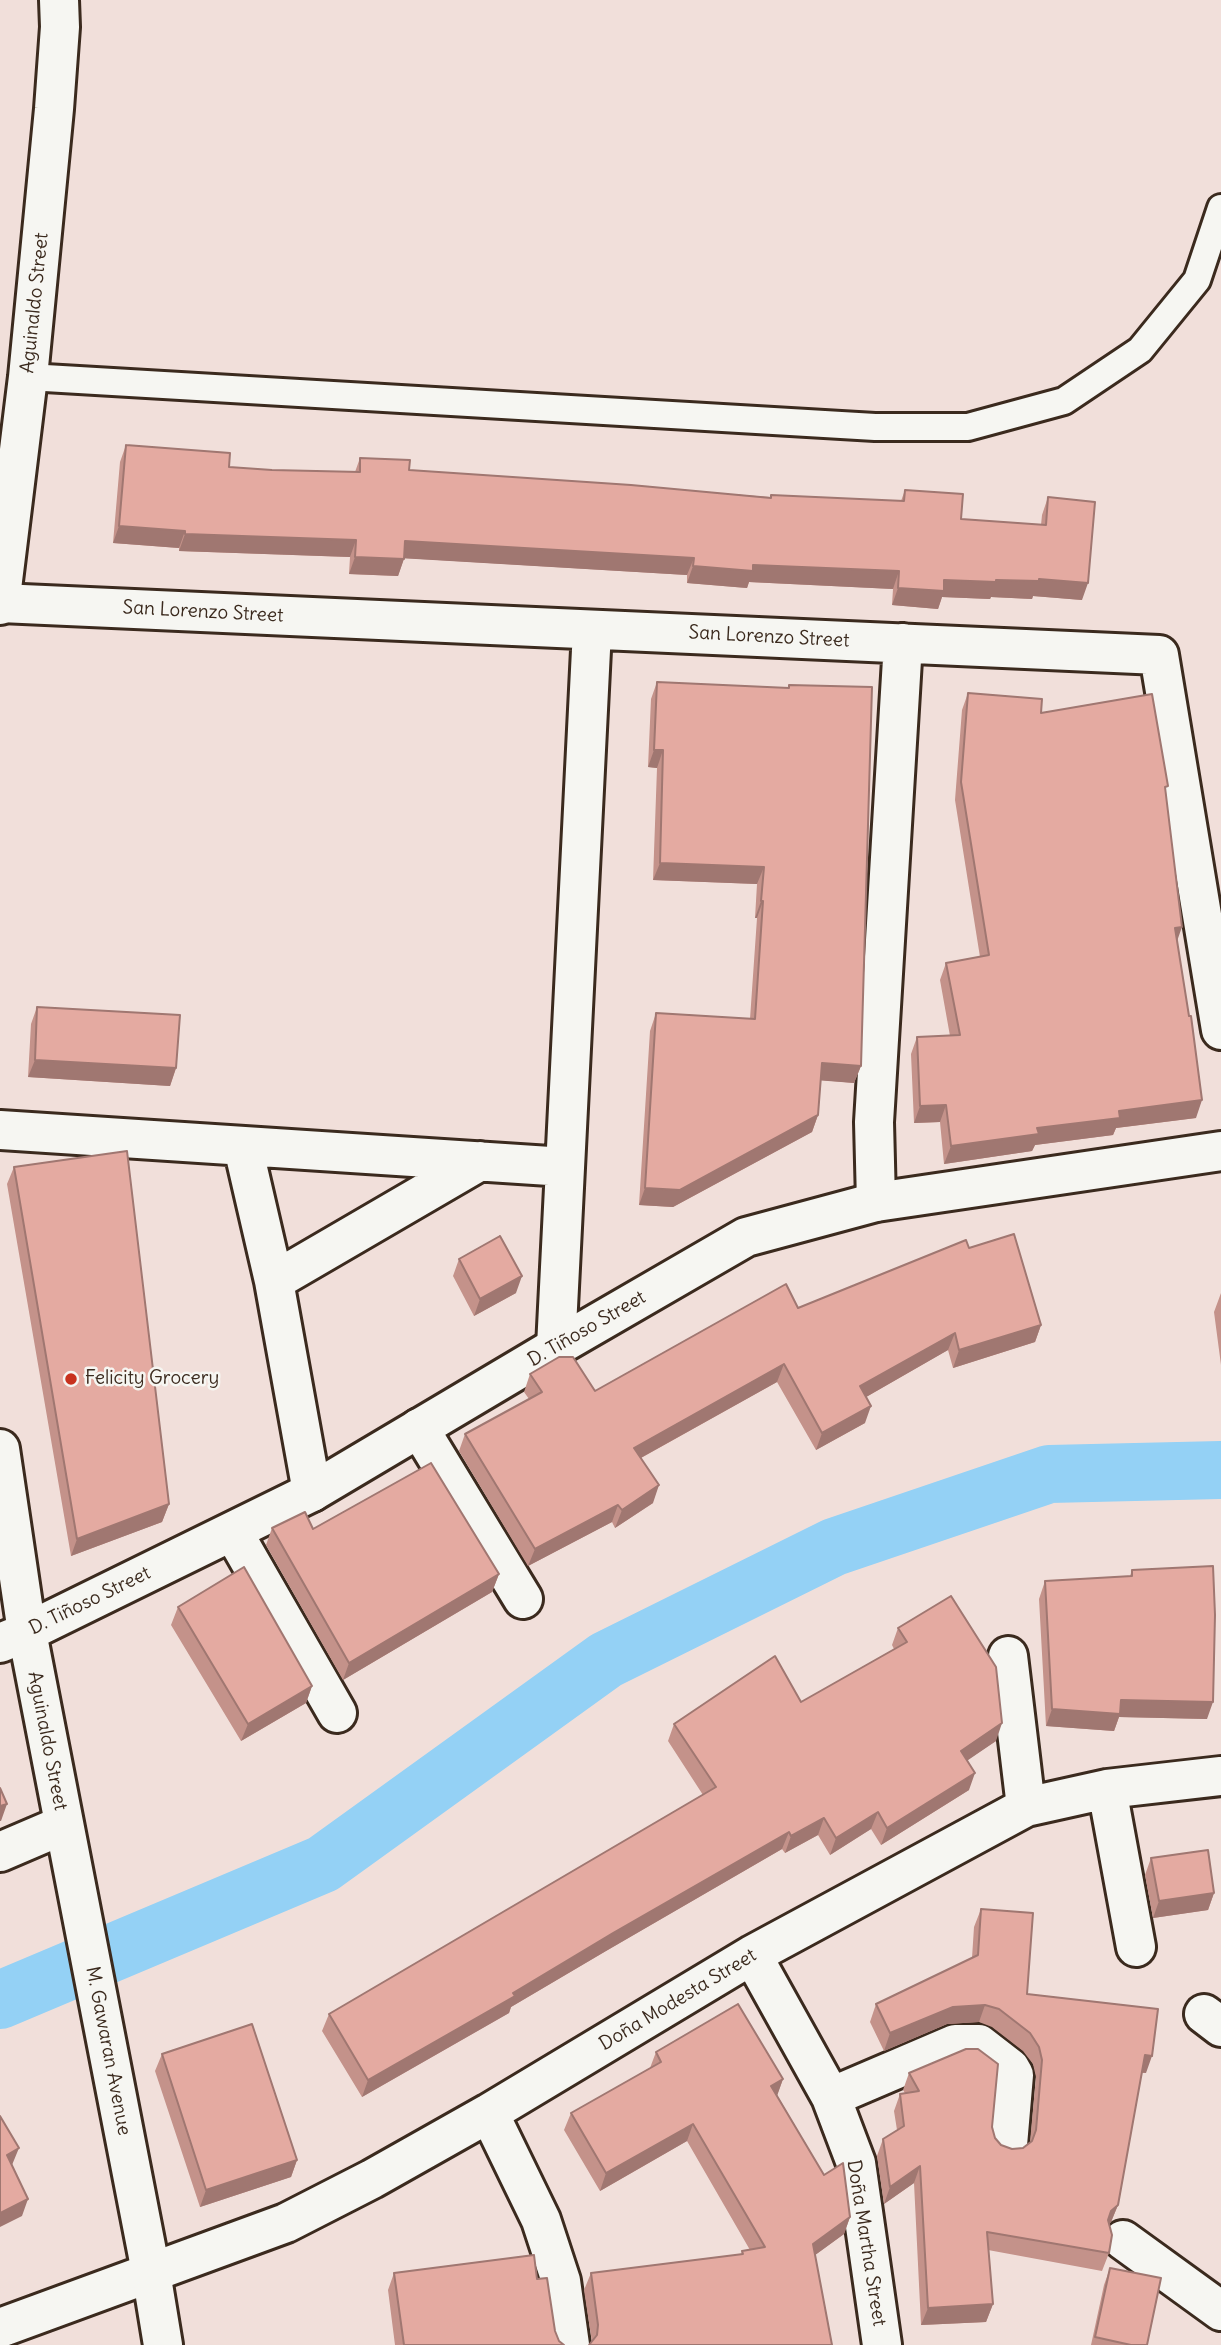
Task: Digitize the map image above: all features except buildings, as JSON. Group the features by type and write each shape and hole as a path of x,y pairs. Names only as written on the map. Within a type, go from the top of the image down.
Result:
{"street":[{"name":"Aguinaldo Street","path":"0,604 28,377 54,109 60,27 59,0"},
{"name":"San Lorenzo Street","path":"0,604 1158,654 1221,1030"},
{"path":"556,1346 592,630"},
{"path":"876,1202 874,1122 904,643"},
{"path":"0,1130 565,1167"},
{"path":"243,1147 274,1281 312,1492"},
{"name":"D. Tiñoso Street","path":"14,1638 312,1492 556,1346 746,1237 876,1202 1221,1151"},
{"path":"274,1281 480,1161"},
{"path":"419,1428 523,1599"},
{"name":"Aguinaldo Street","path":"0,1449 14,1638 63,1825"},
{"path":"233,1532 337,1713"},
{"path":"1008,1656 1026,1807"},
{"name":"Doña Modesta Street","path":"0,2328 286,2223 372,2179 489,2113 752,1955 1026,1807 1107,1788 1221,1776"},
{"path":"1107,1788 1136,1947"},
{"path":"0,1852 63,1825"},
{"name":"M. Gawaran Avenue","path":"63,1825 163,2345"},
{"name":"Doña Martha Street","path":"752,1955 831,2097 856,2163 882,2345"},
{"path":"831,2097 956,2044 979,2044 1010,2068 1014,2075 1008,2145"},
{"path":"489,2113 541,2220 561,2281 570,2345"},
{"path":"1123,2240 1221,2311"}],"lane":[{"path":"28,377 861,427 968,427 1064,401 1140,350 1197,281 1221,208"}],"waterway":[{"path":"0,2000 323,1864 606,1660 834,1547 1049,1474 1221,1470"}],"place":[{"name":"Felicity Grocery","path":"71,1379"}]}
